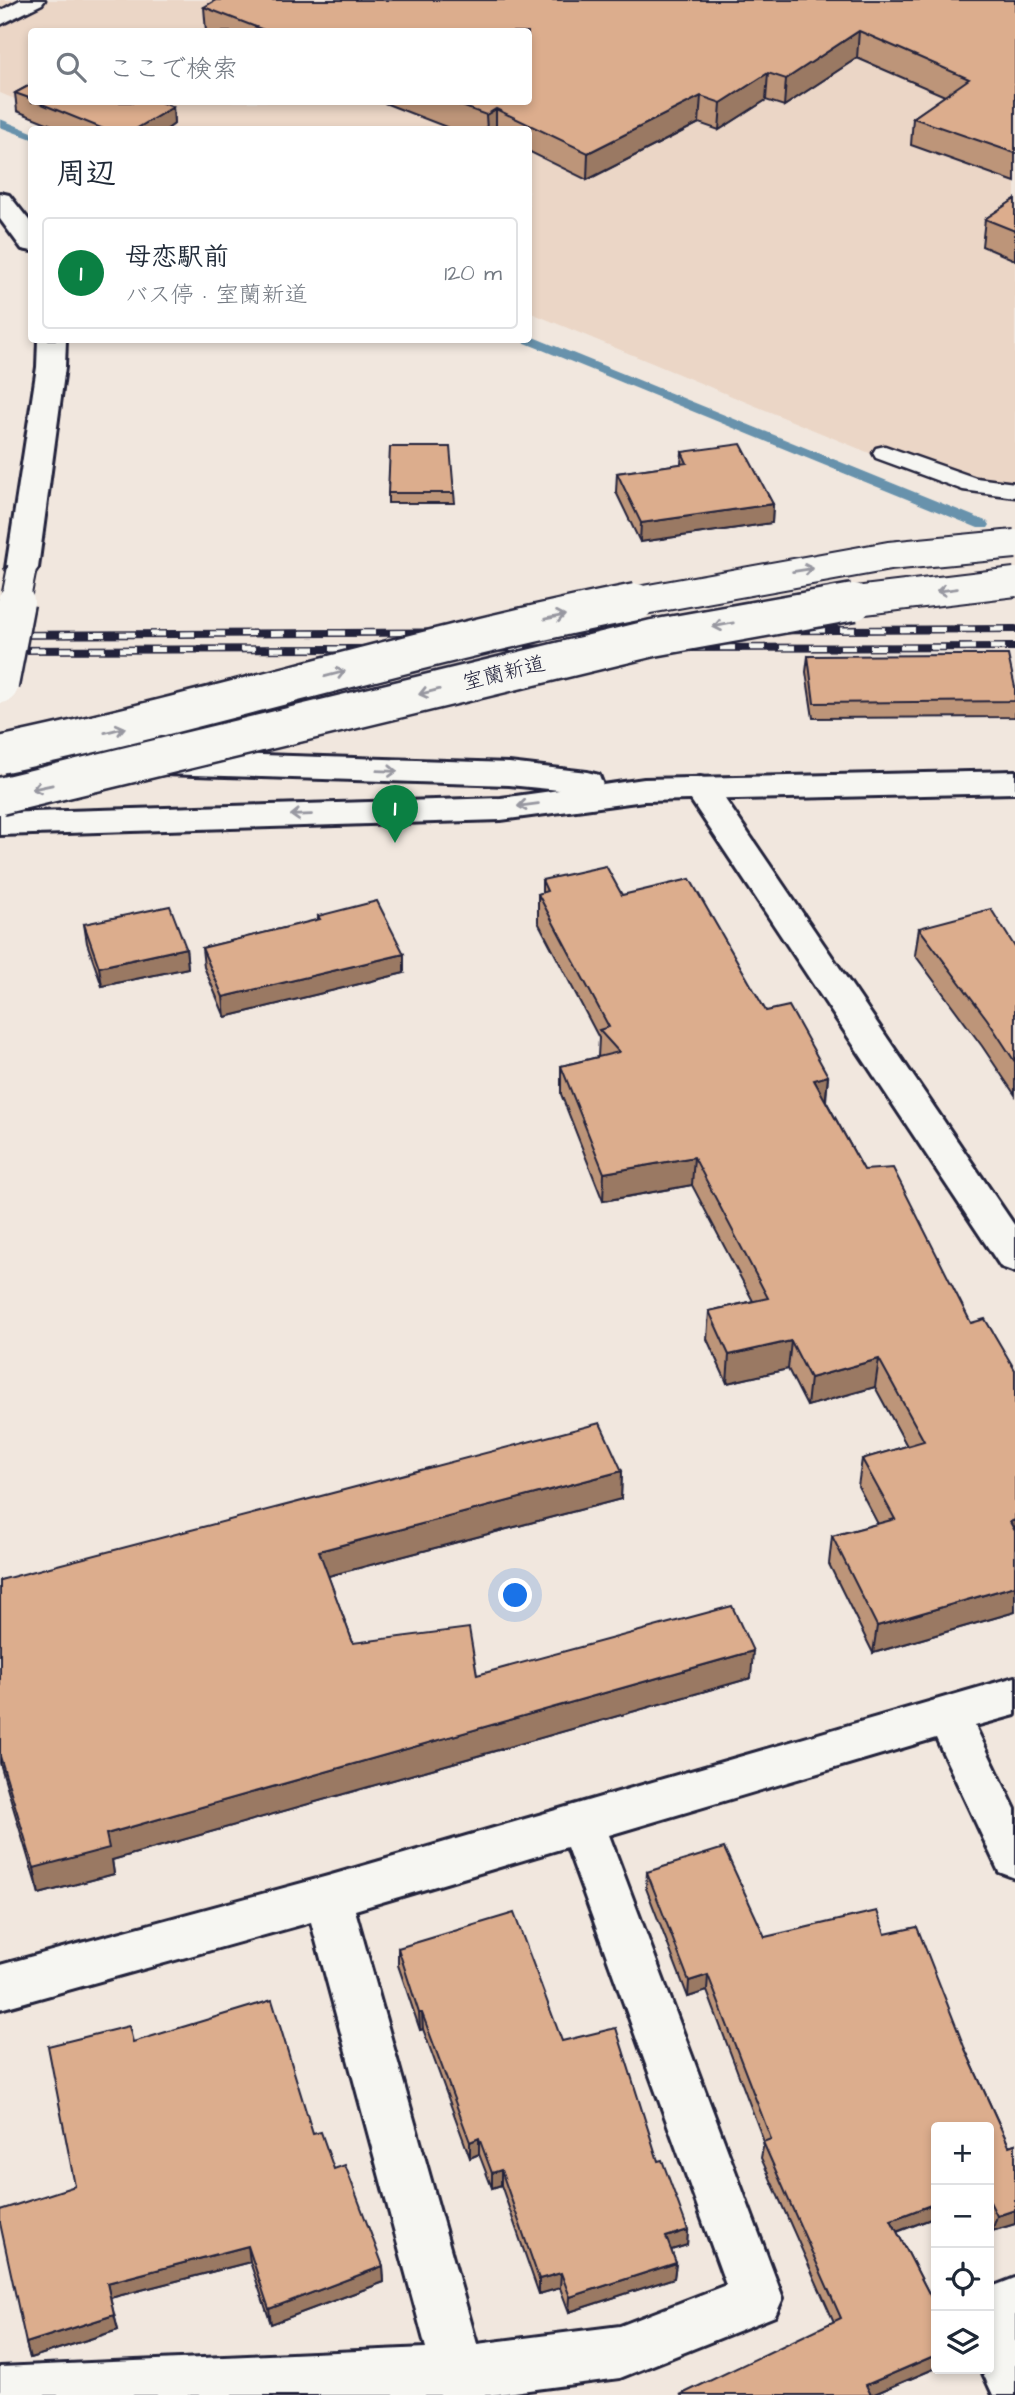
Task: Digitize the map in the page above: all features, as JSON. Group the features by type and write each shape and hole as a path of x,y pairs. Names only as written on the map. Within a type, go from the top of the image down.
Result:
{"main road":[{"path":"0,201 28,238"},
{"path":"0,685 22,568 51,367 52,343"},
{"name":"室蘭新道","path":"0,756 95,735 529,623 740,580 875,558 1015,544"},
{"name":"室蘭新道","path":"0,796 653,638 827,605 1015,582"},
{"path":"0,756 509,774 644,790"},
{"path":"0,824 501,809 644,790 1015,782"},
{"path":"700,788 1015,1257"},
{"path":"0,1987 328,1897 1015,1696"},
{"path":"947,1714 1015,1858"},
{"path":"0,2393 276,2388 459,2373 620,2352 757,2298 581,1822"},
{"path":"328,1897 459,2373"},
{"path":"994,2311 1015,2303"},
{"path":"994,2339 1012,2378"}],"lane":[{"path":"0,19 35,0"},
{"path":"885,453 972,485 1015,490"}],"shaded area":[{"path":"0,0 1015,0 1015,492 966,493 532,313 532,126 81,126 29,105 532,105 532,28 28,28 28,104 0,93"}],"building":[{"path":"216,0 1015,0 1015,153 913,118 969,79 859,31 786,79 768,73 721,103 701,96 588,153 496,109 486,115 459,105 532,105 532,28 259,28 204,7"},
{"path":"28,86 28,98 15,93"},
{"path":"44,105 173,107 141,126 96,126"},
{"path":"1015,199 1015,231 985,219"},
{"path":"741,444 773,504 641,523 617,473 687,463 682,452"},
{"path":"390,447 450,447 454,493 388,493"},
{"path":"1008,655 1015,687 1015,701 814,703 808,656"},
{"path":"606,866 622,895 690,879 766,1011 789,1006 828,1076 814,1080 864,1170 893,1168 971,1323 985,1319 1015,1370 1015,1520 1010,1522 1015,1531 1015,1586 877,1626 832,1536 895,1519 862,1459 924,1441 879,1359 810,1378 791,1341 729,1355 709,1311 768,1298 694,1157 604,1173 561,1066 619,1052 599,1030 609,1027 538,894 547,891 542,880"},
{"path":"377,901 404,954 223,997 202,948 320,919 318,916"},
{"path":"170,906 186,948 99,967 84,924"},
{"path":"991,909 1015,947 1015,1062 987,1019 919,928"},
{"path":"600,1423 622,1471 319,1551 353,1643 469,1628 477,1675 732,1606 753,1651 106,1834 109,1848 34,1868 0,1756 0,1580"},
{"path":"724,1848 765,1937 877,1911 885,1934 917,1927 965,2049 1009,2146 1015,2144 1015,2210 997,2216 994,2210 994,2122 931,2122 931,2205 891,2220 931,2297 931,2357 866,2385 871,2395 680,2395 841,2318 763,2142 771,2139 708,1975 689,1981 647,1872"},
{"path":"514,1913 562,2041 616,2028 658,2161 662,2160 688,2230 666,2237 676,2263 570,2297 561,2273 539,2279 501,2170 492,2173 479,2138 470,2142 422,2013 419,2013 398,1948"},
{"path":"272,2000 313,2134 321,2132 334,2169 345,2165 383,2266 269,2309 248,2246 107,2283 114,2315 26,2343 0,2223 0,2210 75,2186 48,2046 129,2026 133,2042"}],"waterway":[{"path":"0,123 28,134"},
{"path":"532,341 983,525"}],"railway":[{"path":"0,635 1015,629"},
{"path":"0,650 1015,647"}],"place":[{"name":"母恋駅前","path":"395,843"}]}
